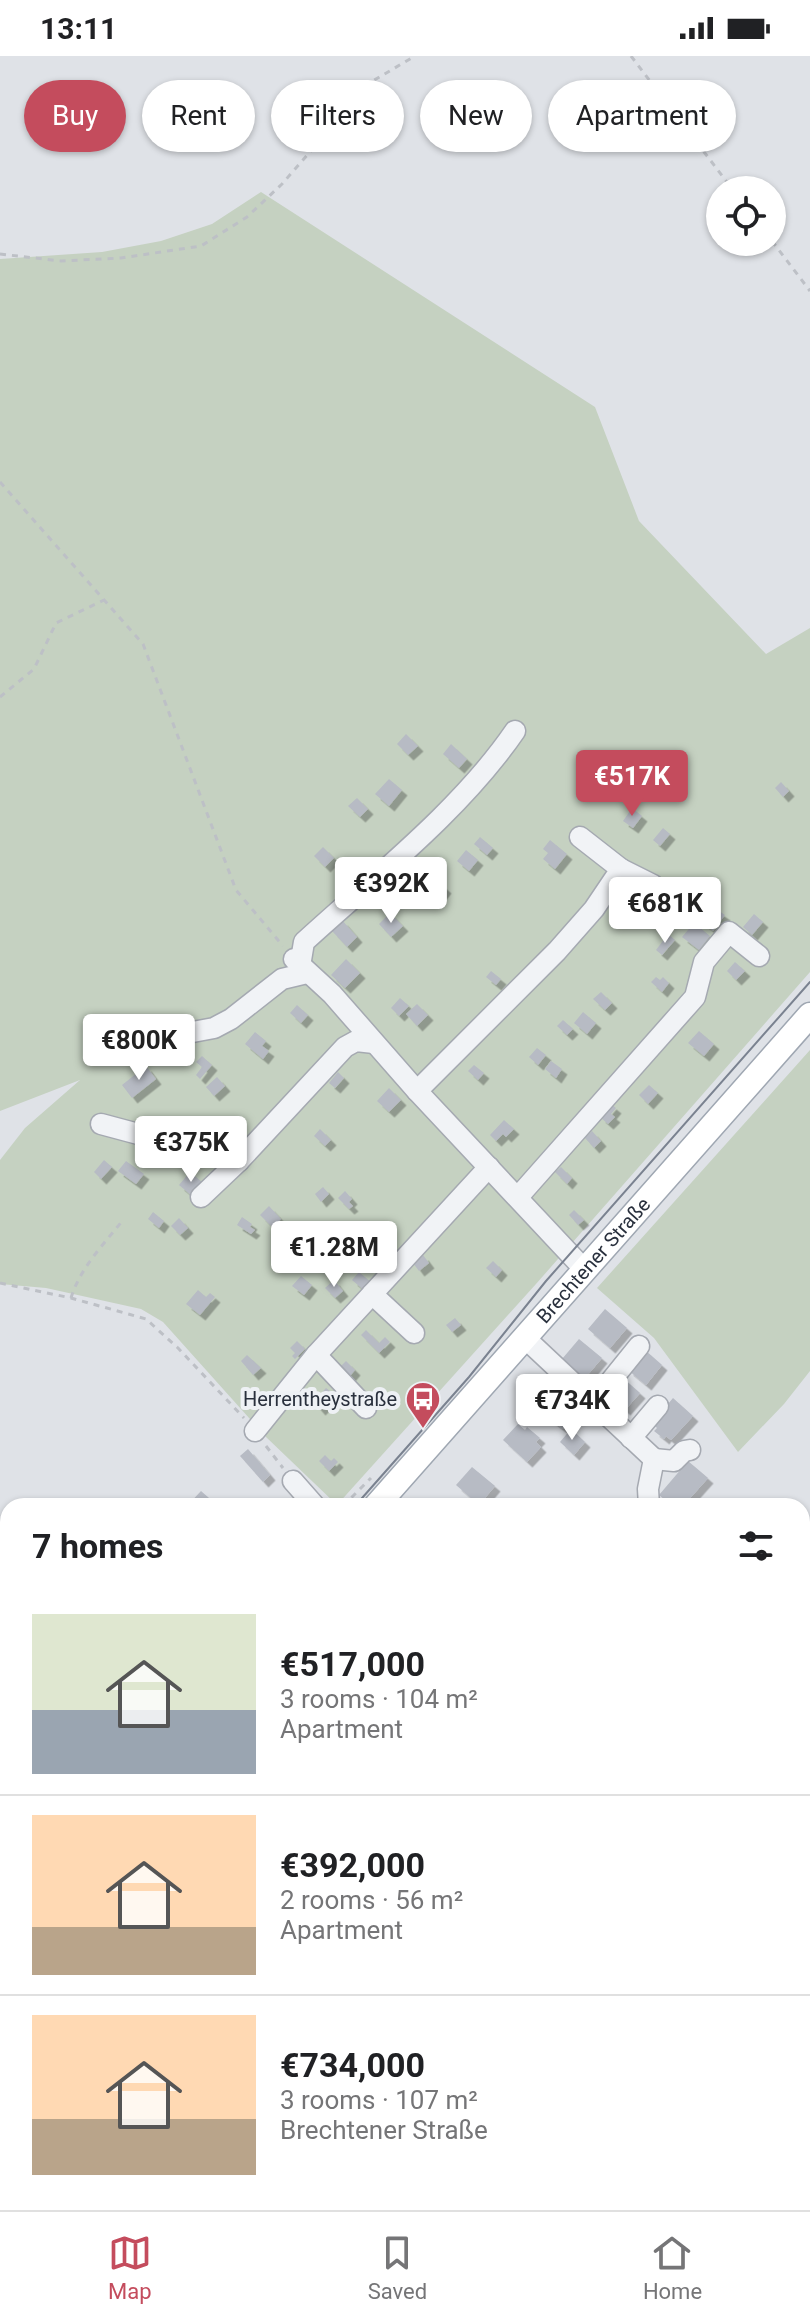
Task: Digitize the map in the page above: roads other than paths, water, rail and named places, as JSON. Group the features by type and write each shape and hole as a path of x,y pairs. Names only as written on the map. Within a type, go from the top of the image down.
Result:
{"main road":[{"name":"Brechtener Straße","path":"383,1498 810,1015"}],"street":[{"path":"148,1050 182,1034 214,1028 231,1019 300,966 304,942 468,792 515,731"},
{"path":"580,837 621,869 653,885"},
{"path":"417,1091 557,951 594,909 621,869"},
{"path":"518,1197 695,997 704,962 729,932 759,956"},
{"path":"300,966 332,994 417,1091 584,1269"},
{"path":"201,1197 239,1161 345,1047 356,1041 374,1043"},
{"path":"101,1124 239,1161"},
{"path":"255,1431 316,1355 489,1167"},
{"path":"372,1294 414,1333"},
{"path":"525,1338 654,1459 674,1461 684,1451 690,1450"},
{"path":"593,1403 639,1346"},
{"path":"316,1355 366,1408"},
{"path":"631,1438 658,1406"},
{"path":"649,1498 654,1459"},
{"path":"293,1481 308,1498"}],"tram line":[{"path":"362,1498 469,1377 546,1281 810,982"}],"place":[{"name":"Herrentheystraße","path":"423,1430"}]}
